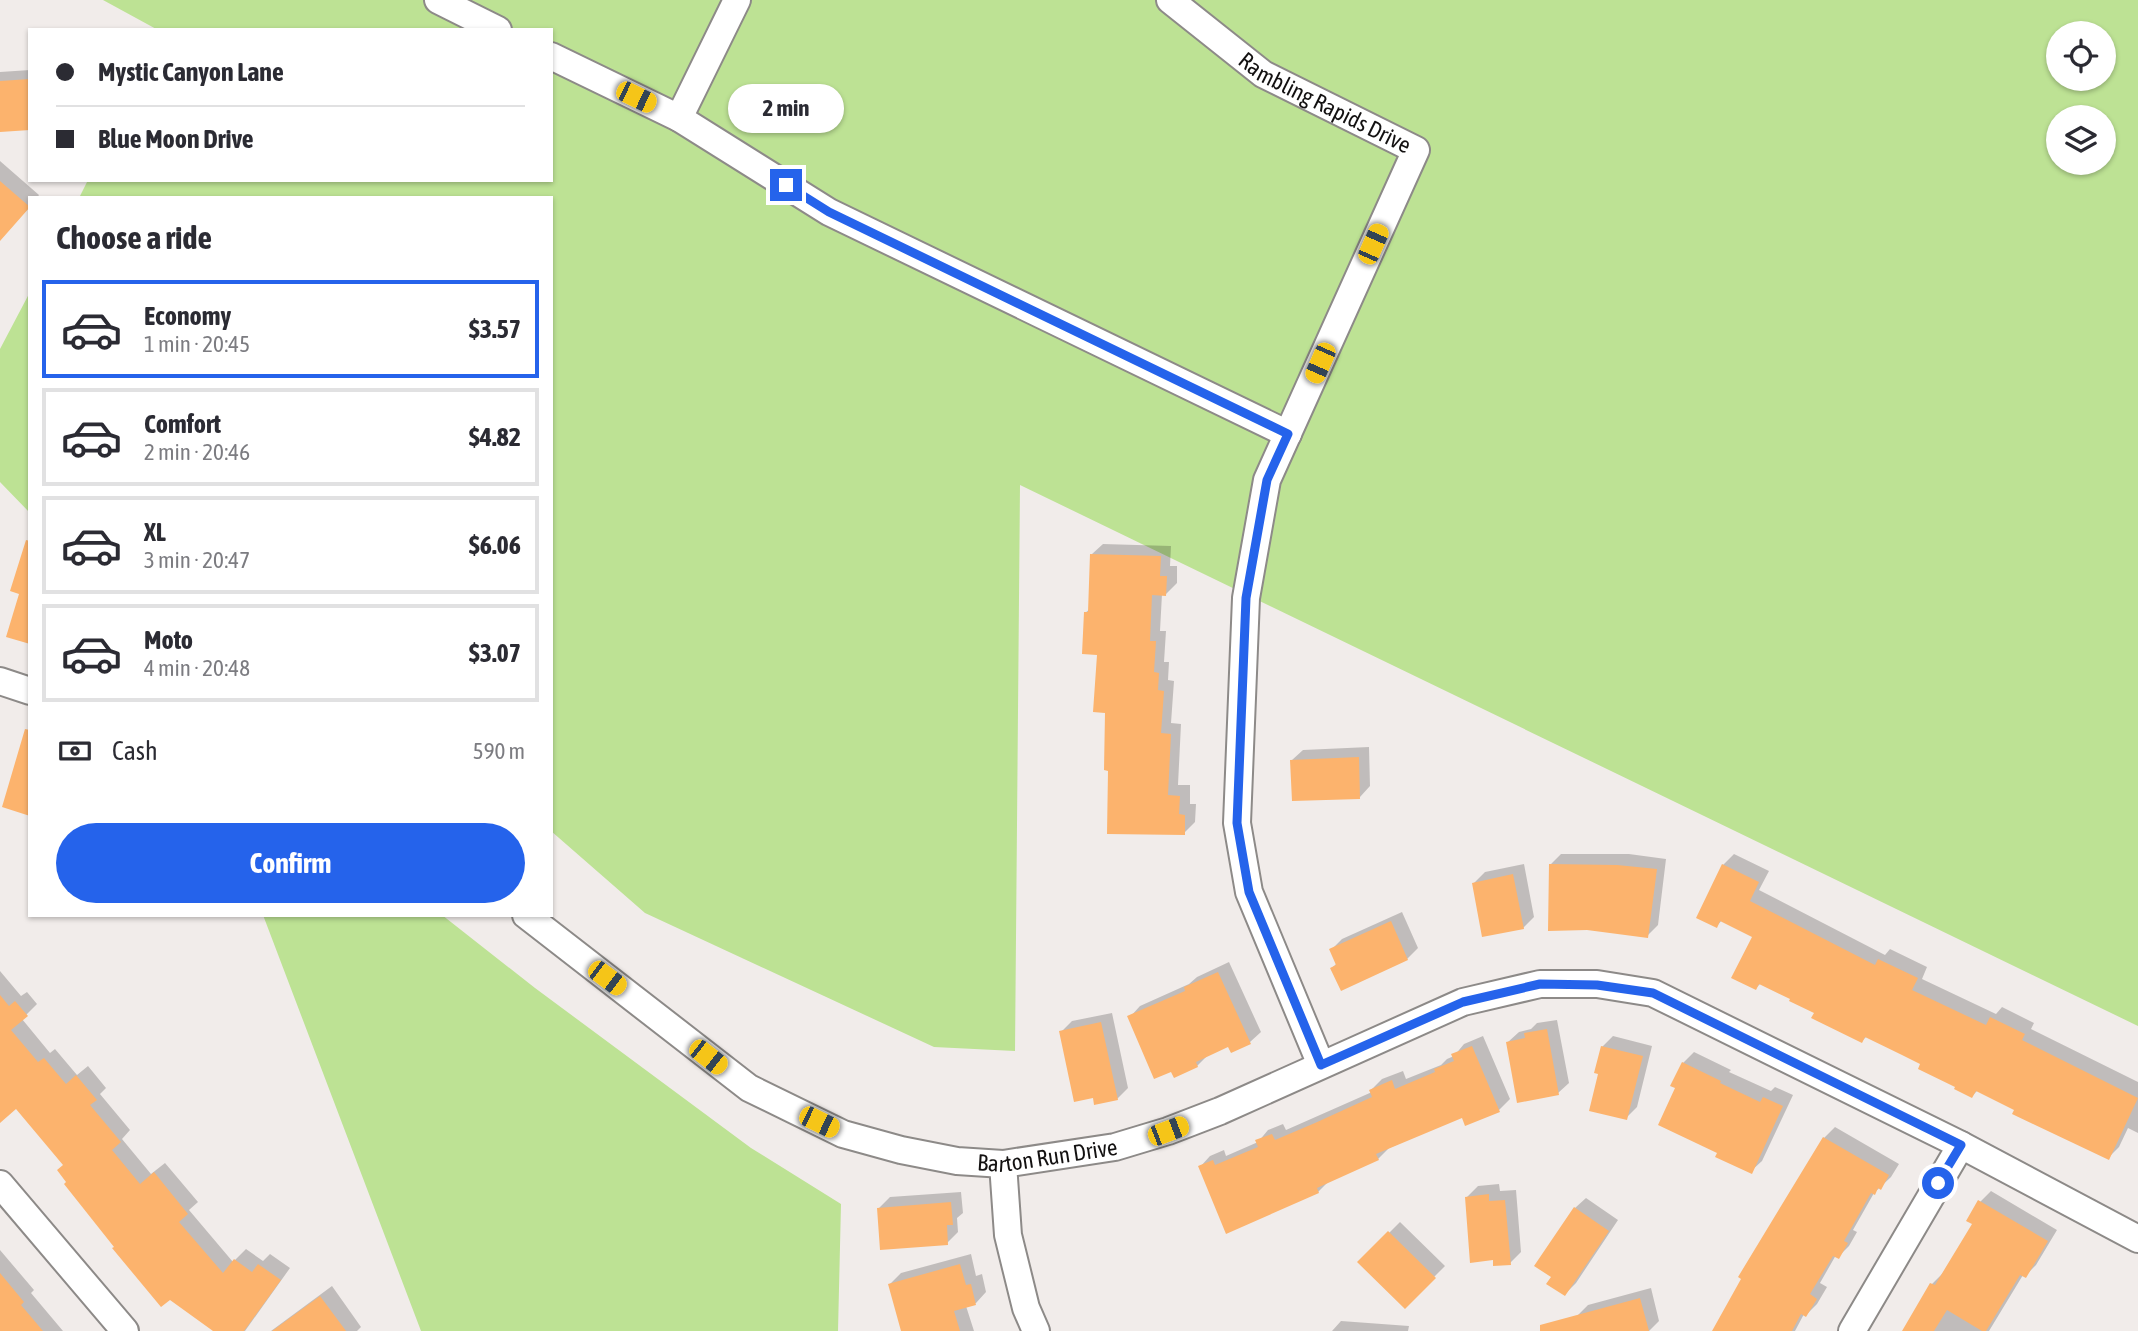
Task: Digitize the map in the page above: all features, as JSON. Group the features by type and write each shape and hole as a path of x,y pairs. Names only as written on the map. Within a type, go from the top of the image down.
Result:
{"street":[{"path":"438,0 494,28"},
{"path":"679,118 737,0"},
{"name":"Rambling Rapids Drive","path":"1170,0 1263,74 1416,150 1267,480 1246,598 1237,823 1249,892 1321,1065"},
{"path":"553,57 679,118 829,212 1288,434"},
{"path":"0,681 28,690"},
{"name":"Barton Run Drive","path":"529,917 749,1088 842,1134 901,1150 957,1161 1003,1164 1115,1147 1220,1111 1463,1002 1540,984 1597,985 1653,993 1961,1145 2138,1238"},
{"path":"1852,1331 1961,1145"},
{"path":"1003,1164 1008,1235 1026,1308 1036,1331"},
{"path":"0,1184 125,1331"}],"green space":[{"path":"103,0 2138,0 2138,1026 1020,485 1015,1051 934,1047 645,913 553,833 553,196 80,196 87,182 553,182 553,28 154,28"},
{"path":"28,296 28,511 0,482 0,349"},
{"path":"264,917 445,917 535,988 751,1148 841,1204 838,1331 421,1331"}],"building":[{"path":"28,79 28,130 0,132 0,81"},
{"path":"0,181 28,205 28,209 0,241"},
{"path":"28,540 28,643 6,637 19,594 10,591"},
{"path":"1090,554 1161,556 1160,576 1167,576 1166,596 1152,595 1150,641 1156,641 1154,672 1159,673 1158,690 1164,691 1161,733 1171,734 1168,795 1180,796 1179,814 1185,815 1185,835 1107,834 1105,713 1093,712 1097,655 1082,654 1084,612 1088,612"},
{"path":"25,729 28,730 28,815 2,807"},
{"path":"1359,757 1360,799 1292,801 1290,760"},
{"path":"1549,864 1617,865 1657,869 1648,938 1587,930 1548,931"},
{"path":"1722,864 1759,882 1750,901 1875,965 1878,959 1918,978 1912,990 1986,1025 1990,1017 2025,1034 2022,1040 2138,1098 2109,1160 2012,1114 2014,1110 1976,1091 1972,1098 1954,1089 1955,1087 1918,1069 1920,1064 1865,1037 1862,1043 1811,1018 1814,1013 1759,984 1756,990 1731,978 1752,937 1720,921 1717,928 1696,918"},
{"path":"1513,874 1524,929 1482,937 1472,883"},
{"path":"1391,921 1408,960 1341,991 1330,968 1336,965 1329,949"},
{"path":"1218,972 1251,1044 1231,1053 1228,1047 1196,1062 1198,1067 1174,1078 1171,1072 1154,1079 1127,1016 1185,991 1184,987"},
{"path":"0,995 9,1006 15,1001 28,1016 11,1030 38,1062 44,1058 66,1084 76,1075 97,1100 90,1105 121,1142 112,1150 140,1184 154,1172 188,1214 179,1222 223,1273 234,1259 252,1272 258,1264 281,1280 244,1331 213,1331 170,1300 161,1307 64,1184 66,1182 57,1170 63,1165 16,1109 0,1123"},
{"path":"1101,1022 1118,1100 1094,1105 1093,1098 1074,1102 1059,1031"},
{"path":"1547,1029 1559,1095 1517,1103 1506,1042 1525,1038 1524,1033"},
{"path":"1472,1046 1500,1112 1465,1126 1462,1118 1376,1154 1379,1160 1317,1188 1319,1193 1226,1234 1198,1166 1213,1160 1215,1165 1258,1147 1255,1140 1272,1134 1275,1140 1315,1123 1372,1097 1369,1090 1392,1080 1395,1089 1435,1072 1434,1069 1454,1061 1451,1054"},
{"path":"1601,1046 1643,1056 1627,1120 1589,1111 1598,1074 1594,1073"},
{"path":"1682,1062 1760,1102 1763,1097 1783,1106 1752,1174 1715,1157 1717,1153 1658,1125 1675,1088 1670,1086"},
{"path":"1823,1137 1889,1175 1881,1190 1878,1188 1875,1195 1871,1193 1844,1241 1848,1243 1839,1259 1833,1256 1810,1294 1817,1299 1806,1317 1801,1314 1792,1331 1712,1331 1741,1279 1738,1277"},
{"path":"1489,1194 1489,1201 1505,1200 1511,1265 1493,1266 1493,1260 1470,1263 1465,1197"},
{"path":"1978,1200 2048,1241 2026,1278 2020,1275 1986,1331 1947,1310 1934,1331 1902,1331 1930,1283 1935,1285 1972,1224 1966,1221"},
{"path":"951,1202 953,1225 947,1225 948,1245 880,1250 877,1208"},
{"path":"1574,1207 1609,1231 1565,1296 1546,1284 1551,1277 1534,1266"},
{"path":"1388,1231 1436,1278 1405,1309 1357,1262"},
{"path":"960,1264 966,1285 971,1284 976,1305 954,1311 960,1331 901,1331 888,1284"},
{"path":"0,1273 24,1302 21,1305 43,1331 0,1331"},
{"path":"320,1296 346,1331 272,1331"},
{"path":"1640,1298 1649,1331 1540,1331 1540,1325"}],"route":[{"path":"786,185 829,212 1288,434 1267,480 1246,598 1237,823 1249,892 1321,1065 1463,1002 1540,984 1597,985 1653,993 1961,1145 1938,1183"}]}
